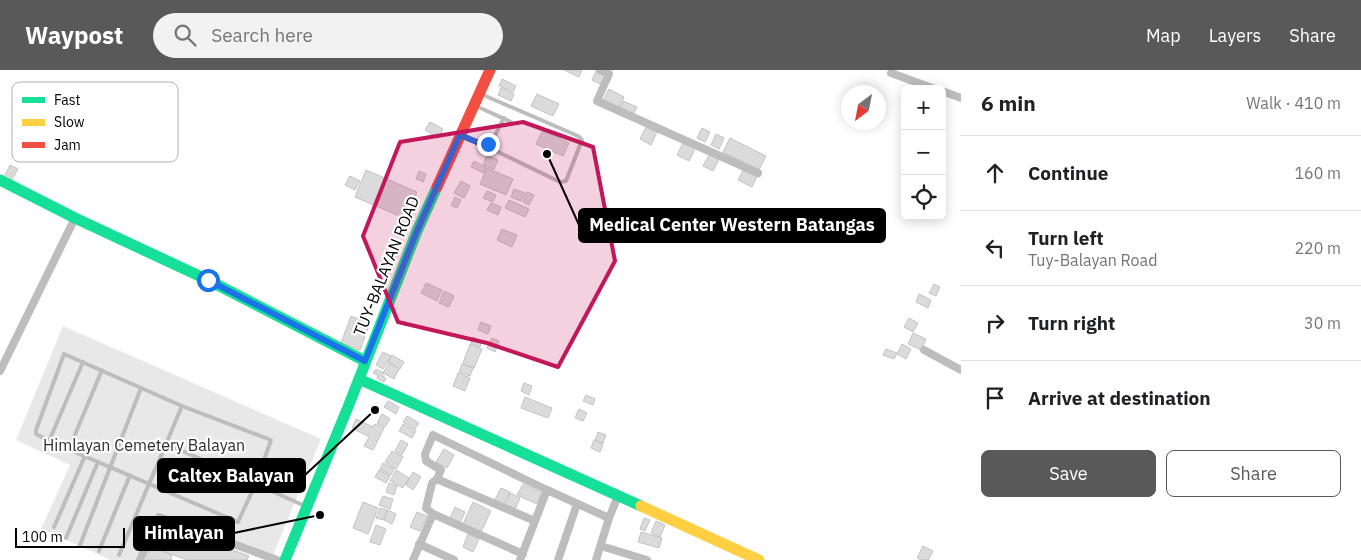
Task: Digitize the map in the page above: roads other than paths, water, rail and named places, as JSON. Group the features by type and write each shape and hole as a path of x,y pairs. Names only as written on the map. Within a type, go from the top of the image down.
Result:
{"street":[{"name":"TUY-BALAYAN ROAD","path":"285,560 417,231 490,70"},
{"path":"600,70 609,74 597,101 758,173"},
{"path":"891,73 924,85"},
{"path":"946,92 961,98"},
{"path":"0,180 75,218 208,280 365,361"},
{"path":"0,371 75,218"},
{"path":"924,350 961,370"},
{"path":"359,379 759,560"},
{"path":"547,490 522,557 433,514 426,508 432,482 438,479 441,470 426,461 425,454 433,435 609,518"},
{"path":"438,479 536,521"},
{"path":"596,560 618,496"},
{"path":"558,560 577,504"},
{"path":"413,560 433,514"},
{"path":"140,560 159,517 162,517 277,560"},
{"path":"419,544 452,559"},
{"path":"601,546 647,560"}],"lane":[{"path":"460,135 560,182 566,181 569,175 582,140 578,136 479,94"},
{"path":"474,105 512,122"},
{"path":"484,145 490,143 504,118"},
{"path":"64,354 83,362 182,406 271,440 256,483 238,522 36,434 64,354"},
{"path":"49,441 83,362"},
{"path":"68,449 102,370"},
{"path":"80,545 141,388"},
{"path":"119,555 182,406"},
{"path":"166,444 307,507"},
{"path":"54,527 85,456"},
{"path":"66,538 98,462"},
{"path":"99,552 130,475"}],"place":[{"name":"Medical Center Western Batangas","path":"547,154"},
{"name":"Caltex Balayan","path":"375,410"},
{"name":"Himlayan","path":"320,515"}],"park label":[{"name":"Himlayan Cemetery Balayan","path":"144,445"}]}
